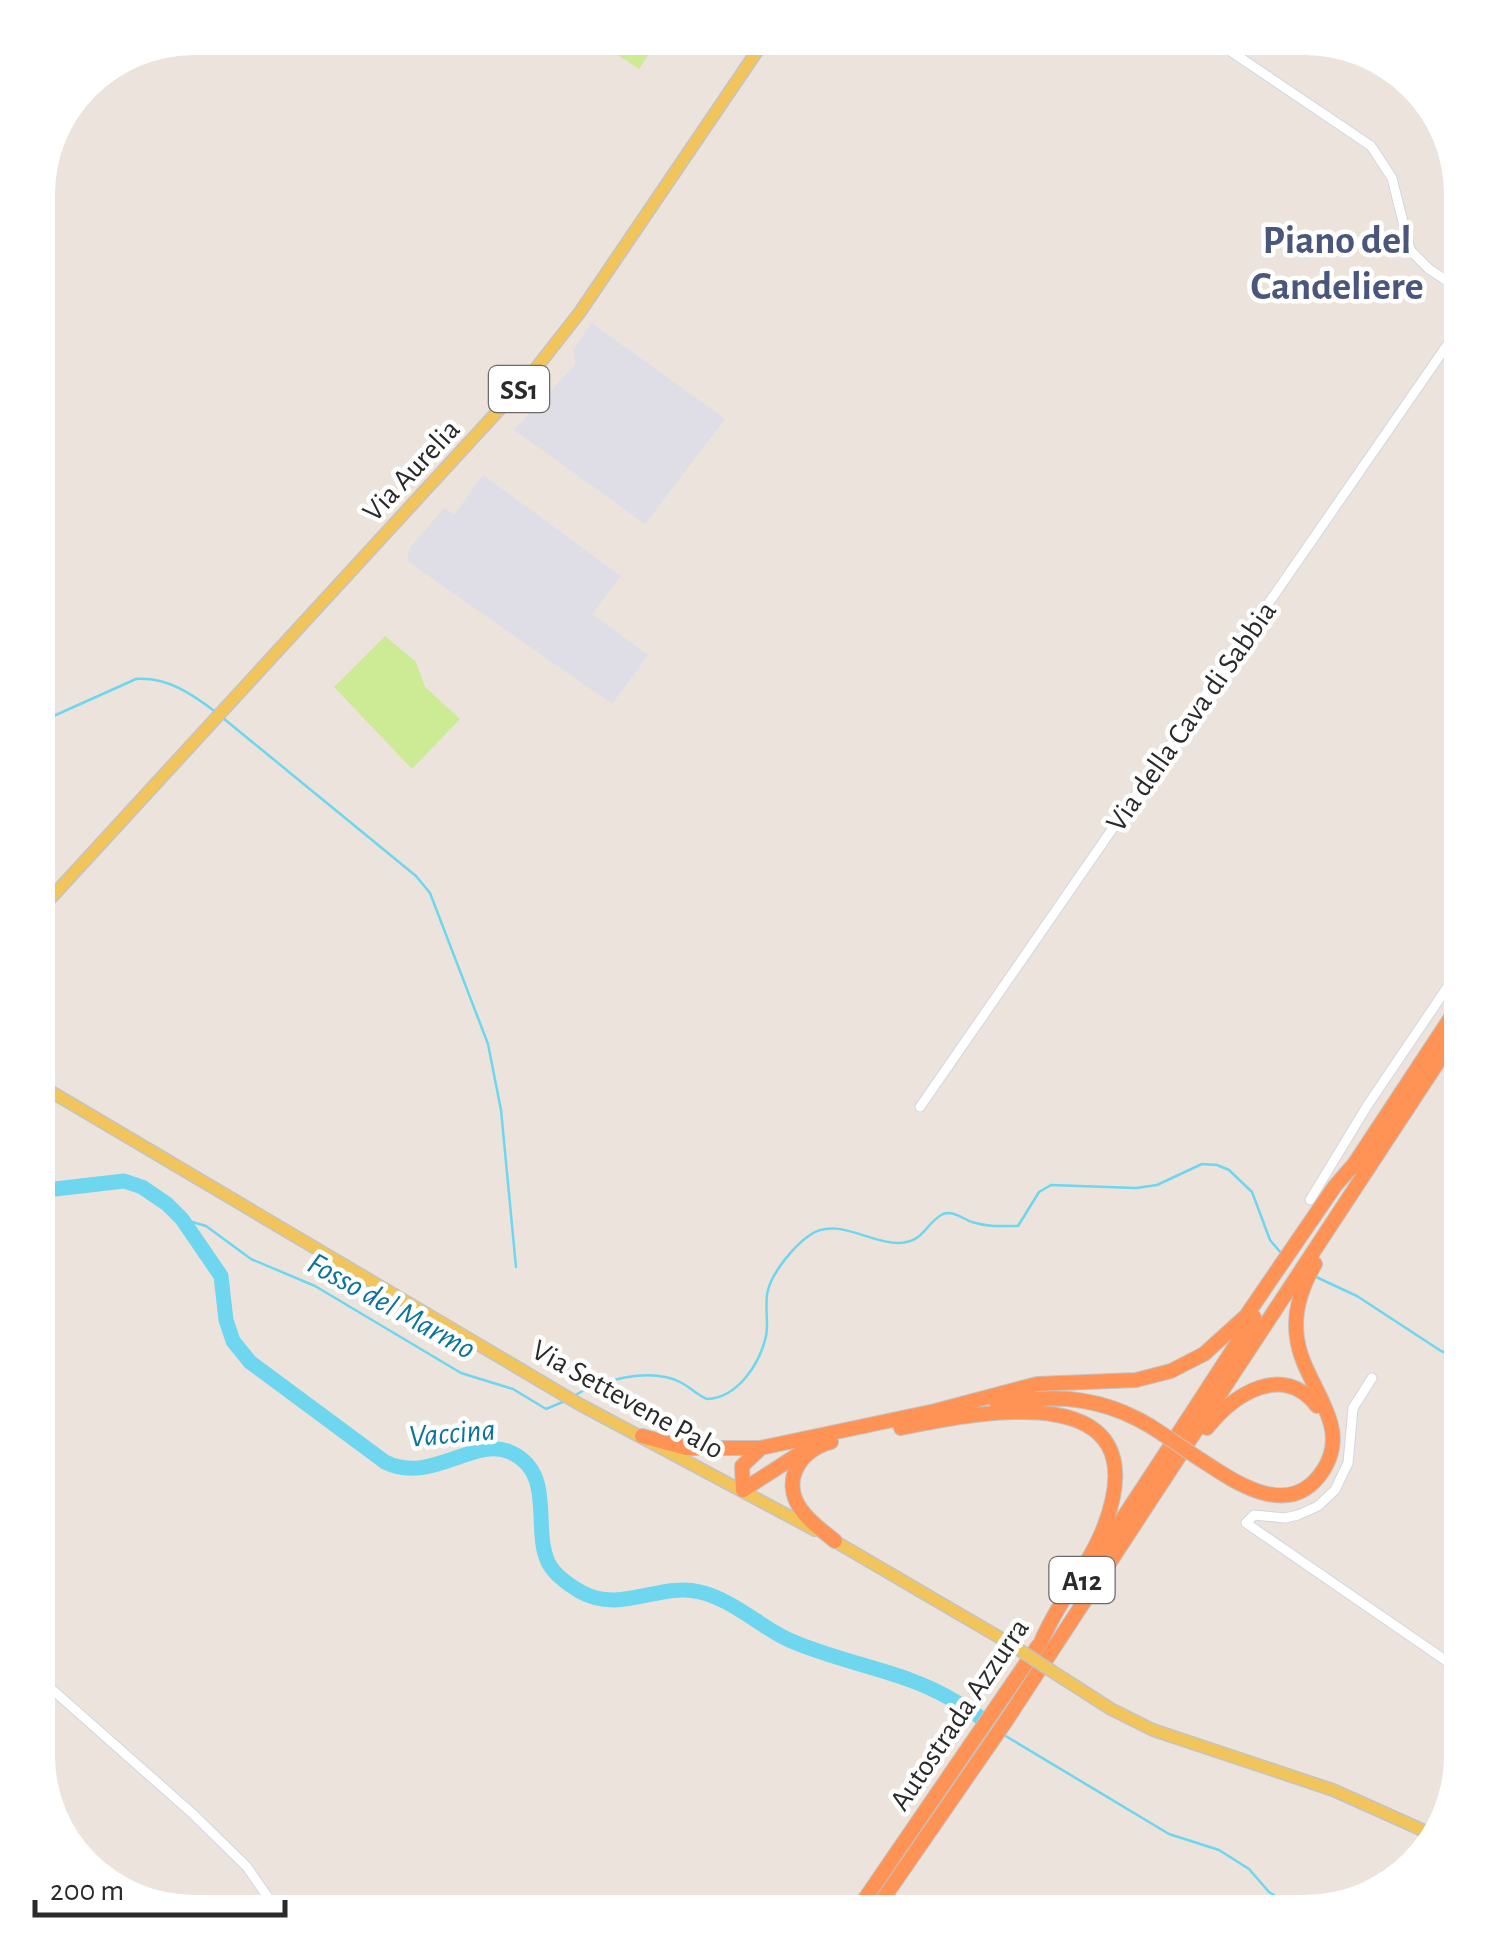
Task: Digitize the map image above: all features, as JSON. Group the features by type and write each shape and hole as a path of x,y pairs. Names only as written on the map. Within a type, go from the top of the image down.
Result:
{"highway":[{"path":"642,1436 686,1448 760,1448 1037,1384 1136,1380 1176,1369 1204,1354 1235,1328 1356,1197 1360,1167 1444,1031"},
{"path":"988,1398 1048,1394 1092,1397 1127,1409 1244,1487 1272,1496 1303,1488 1324,1468 1332,1450 1332,1426 1296,1336 1297,1265 1335,1186 1360,1167 1444,1052"},
{"name":"Autostrada Azzurra","path":"885,1895 1000,1718 1107,1575 1297,1265"},
{"path":"743,1490 815,1446 1037,1398 1078,1399 1119,1410 1256,1488 1272,1491 1288,1490 1310,1479 1321,1465 1328,1443 1326,1425 1315,1402 1305,1393 1284,1385 1265,1385 1247,1391 1229,1404 1184,1446"},
{"path":"972,1413 1023,1411 1068,1416 1094,1430 1110,1452 1114,1481 1108,1515 1094,1550 1053,1614 1041,1642"},
{"path":"815,1446 797,1465 792,1489 804,1513 835,1541"},
{"name":"Autostrada Azzurra","path":"1000,1718 1041,1642 1184,1446"},
{"path":"743,1490 742,1466 760,1448"},
{"name":"Autostrada Azzurra","path":"869,1895 986,1739"}],"main road":[{"name":"Via Aurelia","path":"55,893 547,356 754,55"},
{"name":"Via Settevene Palo","path":"55,1094 578,1404 835,1541 1153,1730 1348,1796 1423,1830"}],"street":[{"path":"1236,55 1375,150 1392,178 1410,250 1444,278"},
{"name":"Via della Cava di Sabbia","path":"920,1107 1444,352"},
{"path":"1310,1200 1367,1106 1444,993"},
{"path":"1372,1378 1353,1408 1348,1463 1335,1490 1303,1514 1285,1518 1254,1515 1246,1523 1444,1659"},
{"path":"55,1692 194,1814 247,1867 266,1895"}],"shaded area":[{"path":"592,323 725,419 645,524 514,430 575,365 574,349"},
{"path":"483,475 621,576 592,614 648,655 612,704 407,561 409,549 444,508 454,515"}],"green space":[{"path":"618,55 648,55 639,69"},
{"path":"385,636 416,662 425,687 460,719 412,769 334,687"}],"waterway":[{"path":"55,715 136,679 169,684 217,713"},
{"path":"223,718 416,876 430,893 488,1044 501,1110 516,1267"},
{"name":"Fosso del Marmo","path":"572,1397 596,1385 640,1376 680,1382 707,1399 728,1393 753,1368 763,1346 767,1295 775,1275 798,1245 820,1230 842,1229 899,1243 920,1236 947,1213 983,1225 1018,1226 1039,1192 1051,1185 1136,1188 1157,1185 1202,1164 1229,1170 1252,1192 1270,1240 1282,1254"},
{"name":"Vaccina","path":"55,1189 124,1181 142,1187 167,1204 221,1276 226,1320 233,1341 250,1362 385,1462 419,1468 496,1449 524,1461 538,1486 548,1562 581,1592 611,1600 670,1591 700,1592 802,1645 933,1689 996,1729"},
{"name":"Fosso del Marmo","path":"182,1219 206,1226 251,1259 315,1286 461,1373 513,1389 546,1409 565,1401"},
{"name":"Fosso del Marmo","path":"1316,1277 1357,1296 1444,1352"},
{"path":"1004,1735 1169,1834 1219,1850 1249,1869 1274,1895"}],"district":[{"name":"Piano del Candeliere","path":"1337,262"}]}
